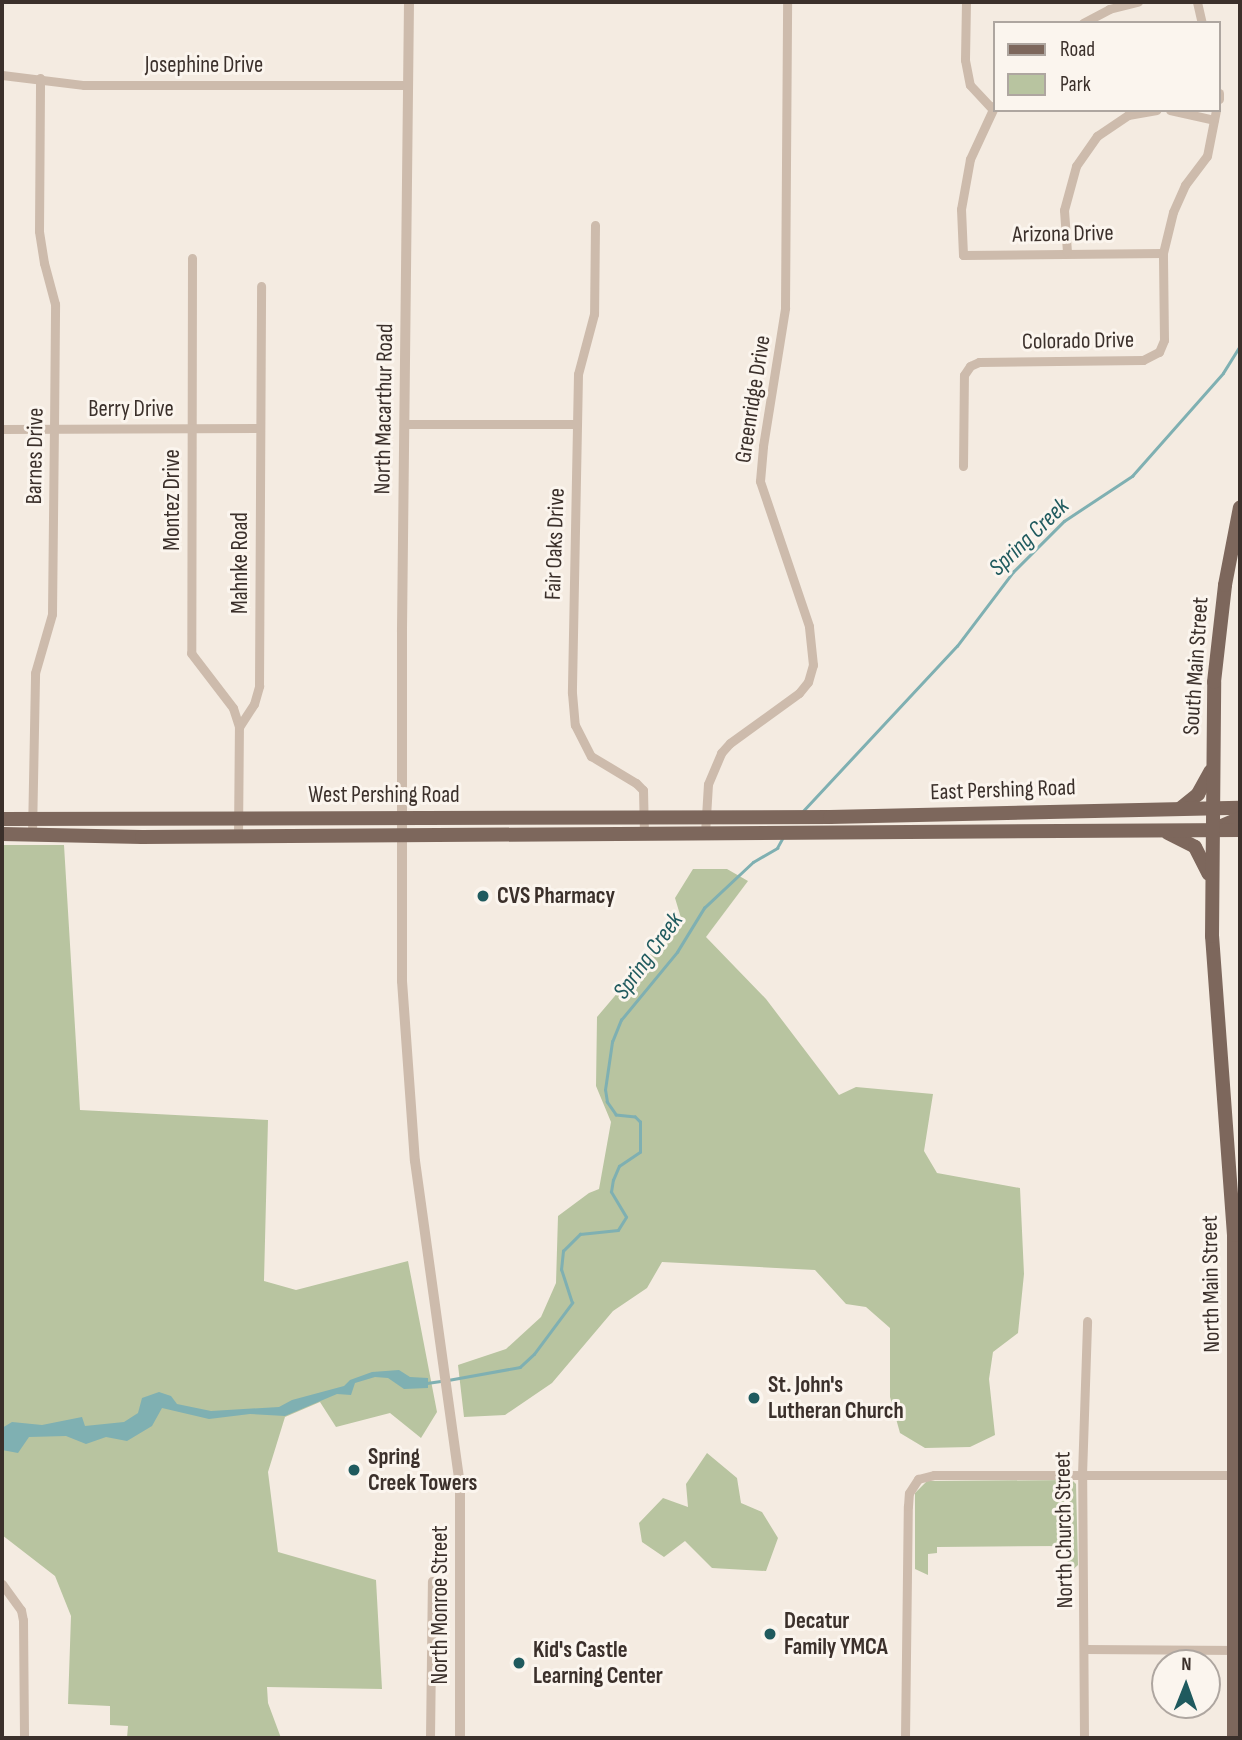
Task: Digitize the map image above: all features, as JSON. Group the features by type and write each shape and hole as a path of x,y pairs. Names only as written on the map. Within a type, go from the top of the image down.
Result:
{"main road":[{"name":"South Main Street","path":"1213,831 1214,682 1240,507"},
{"path":"1180,809 1198,794 1213,766"},
{"name":"East Pershing Road","path":"767,817 1240,808"},
{"name":"West Pershing Road","path":"2,834 32,827 162,820 767,817"},
{"path":"1213,831 1240,818"},
{"name":"West Pershing Road","path":"2,819 72,836 1240,830"},
{"path":"72,836 74,830 85,828 135,825 162,820"},
{"path":"1164,831 1195,847 1212,882"},
{"name":"North Main Street","path":"1213,831 1213,992 1234,1235 1237,1475 1234,1738"}],"street":[{"name":"North Macarthur Road","path":"409,2 402,981 410,1106 443,1361"},
{"name":"Greenridge Drive","path":"705,833 708,784 721,753 730,743 799,693 808,682 813,665 809,626 760,481 785,309 787,2"},
{"path":"966,2 965,60 970,85 993,106"},
{"path":"1087,21 1109,9 1138,2"},
{"path":"1197,2 1202,21"},
{"name":"Josephine Drive","path":"2,75 84,85 408,85"},
{"name":"Barnes Drive","path":"32,827 35,673 52,614 54,429 55,304 39,231 40,78"},
{"name":"Arizona Drive","path":"993,109 970,159 961,209 963,255 1163,253"},
{"path":"1067,252 1064,210 1076,166 1097,136 1128,115 1145,112"},
{"path":"1188,112 1215,115"},
{"name":"Colorado Drive","path":"963,466 964,375 970,366 979,362 1143,360 1159,352 1164,340 1163,253 1181,194 1207,156 1213,138 1215,115"},
{"name":"Fair Oaks Drive","path":"595,225 594,314 578,374 572,615 575,726 591,756 643,790 644,834"},
{"name":"Montez Drive","path":"192,258 191,653 233,708 239,727"},
{"name":"Mahnke Road","path":"238,836 239,727 254,704 259,686 261,286"},
{"path":"406,424 577,424"},
{"name":"Berry Drive","path":"2,429 260,428"},
{"name":"North Church Street","path":"1084,1738 1082,1475 1087,1321"},
{"name":"North Monroe Street","path":"443,1361 454,1431 461,1518 460,1738"},
{"path":"905,1738 909,1493 918,1479 934,1475 1237,1475"},
{"path":"430,1738 432,1581"},
{"path":"2,1584 21,1610 23,1620 24,1738"},
{"path":"1084,1649 1237,1650"}],"green space":[{"path":"2,845 64,845 80,1110 268,1120 264,1281 296,1290 408,1261 437,1412 421,1438 390,1413 336,1427 320,1402 285,1417 268,1472 278,1552 376,1580 382,1689 267,1687 268,1703 281,1738 127,1738 128,1726 110,1725 110,1706 68,1704 71,1616 55,1576 2,1535"},
{"path":"693,869 727,869 748,881 706,937 766,999 839,1095 856,1087 933,1094 924,1151 937,1173 1020,1188 1024,1274 1018,1333 993,1352 989,1379 995,1435 970,1447 925,1448 900,1433 890,1397 890,1328 866,1307 846,1304 815,1270 662,1262 647,1288 613,1311 552,1383 505,1415 464,1417 458,1365 506,1349 541,1317 556,1283 558,1216 589,1193 599,1189 611,1122 596,1086 597,1017 681,918 675,898"},
{"path":"707,1453 737,1478 741,1503 762,1512 778,1538 766,1571 712,1568 685,1541 664,1557 642,1542 639,1523 663,1498 688,1507 686,1484"},
{"path":"1072,1480 1076,1484 1078,1565 1068,1574 1067,1553 1060,1553 1059,1546 937,1547 937,1553 928,1554 928,1575 915,1569 915,1493 927,1481"}],"water":[{"path":"399,1370 410,1377 428,1378 428,1388 404,1389 388,1378 375,1377 355,1383 351,1395 337,1394 285,1416 250,1414 209,1419 162,1408 152,1426 127,1441 106,1437 86,1444 66,1436 29,1437 18,1453 2,1450 2,1428 12,1422 42,1425 82,1417 85,1426 124,1422 138,1413 142,1398 159,1392 171,1396 177,1404 211,1411 279,1407 292,1400 344,1386 350,1380 372,1372"}],"waterway":[{"name":"Spring Creek","path":"802,812 957,646 1013,572 1064,521 1132,476 1223,373 1240,346"},
{"name":"Spring Creek","path":"448,1380 520,1367 534,1354 572,1303 561,1270 563,1251 580,1234 618,1230 626,1217 611,1192 613,1180 619,1166 640,1152 640,1122 635,1117 616,1115 607,1102 605,1090 612,1042 621,1020 677,952 704,908 753,862 777,848 783,837"},
{"name":"Spring Creek","path":"427,1383 442,1381"}],"place":[{"name":"CVS Pharmacy","path":"483,896"},
{"name":"St. John's Lutheran Church","path":"754,1398"},
{"name":"Spring Creek Towers","path":"354,1470"},
{"name":"Decatur Family YMCA","path":"770,1634"},
{"name":"Kid's Castle Learning Center","path":"519,1663"}]}
